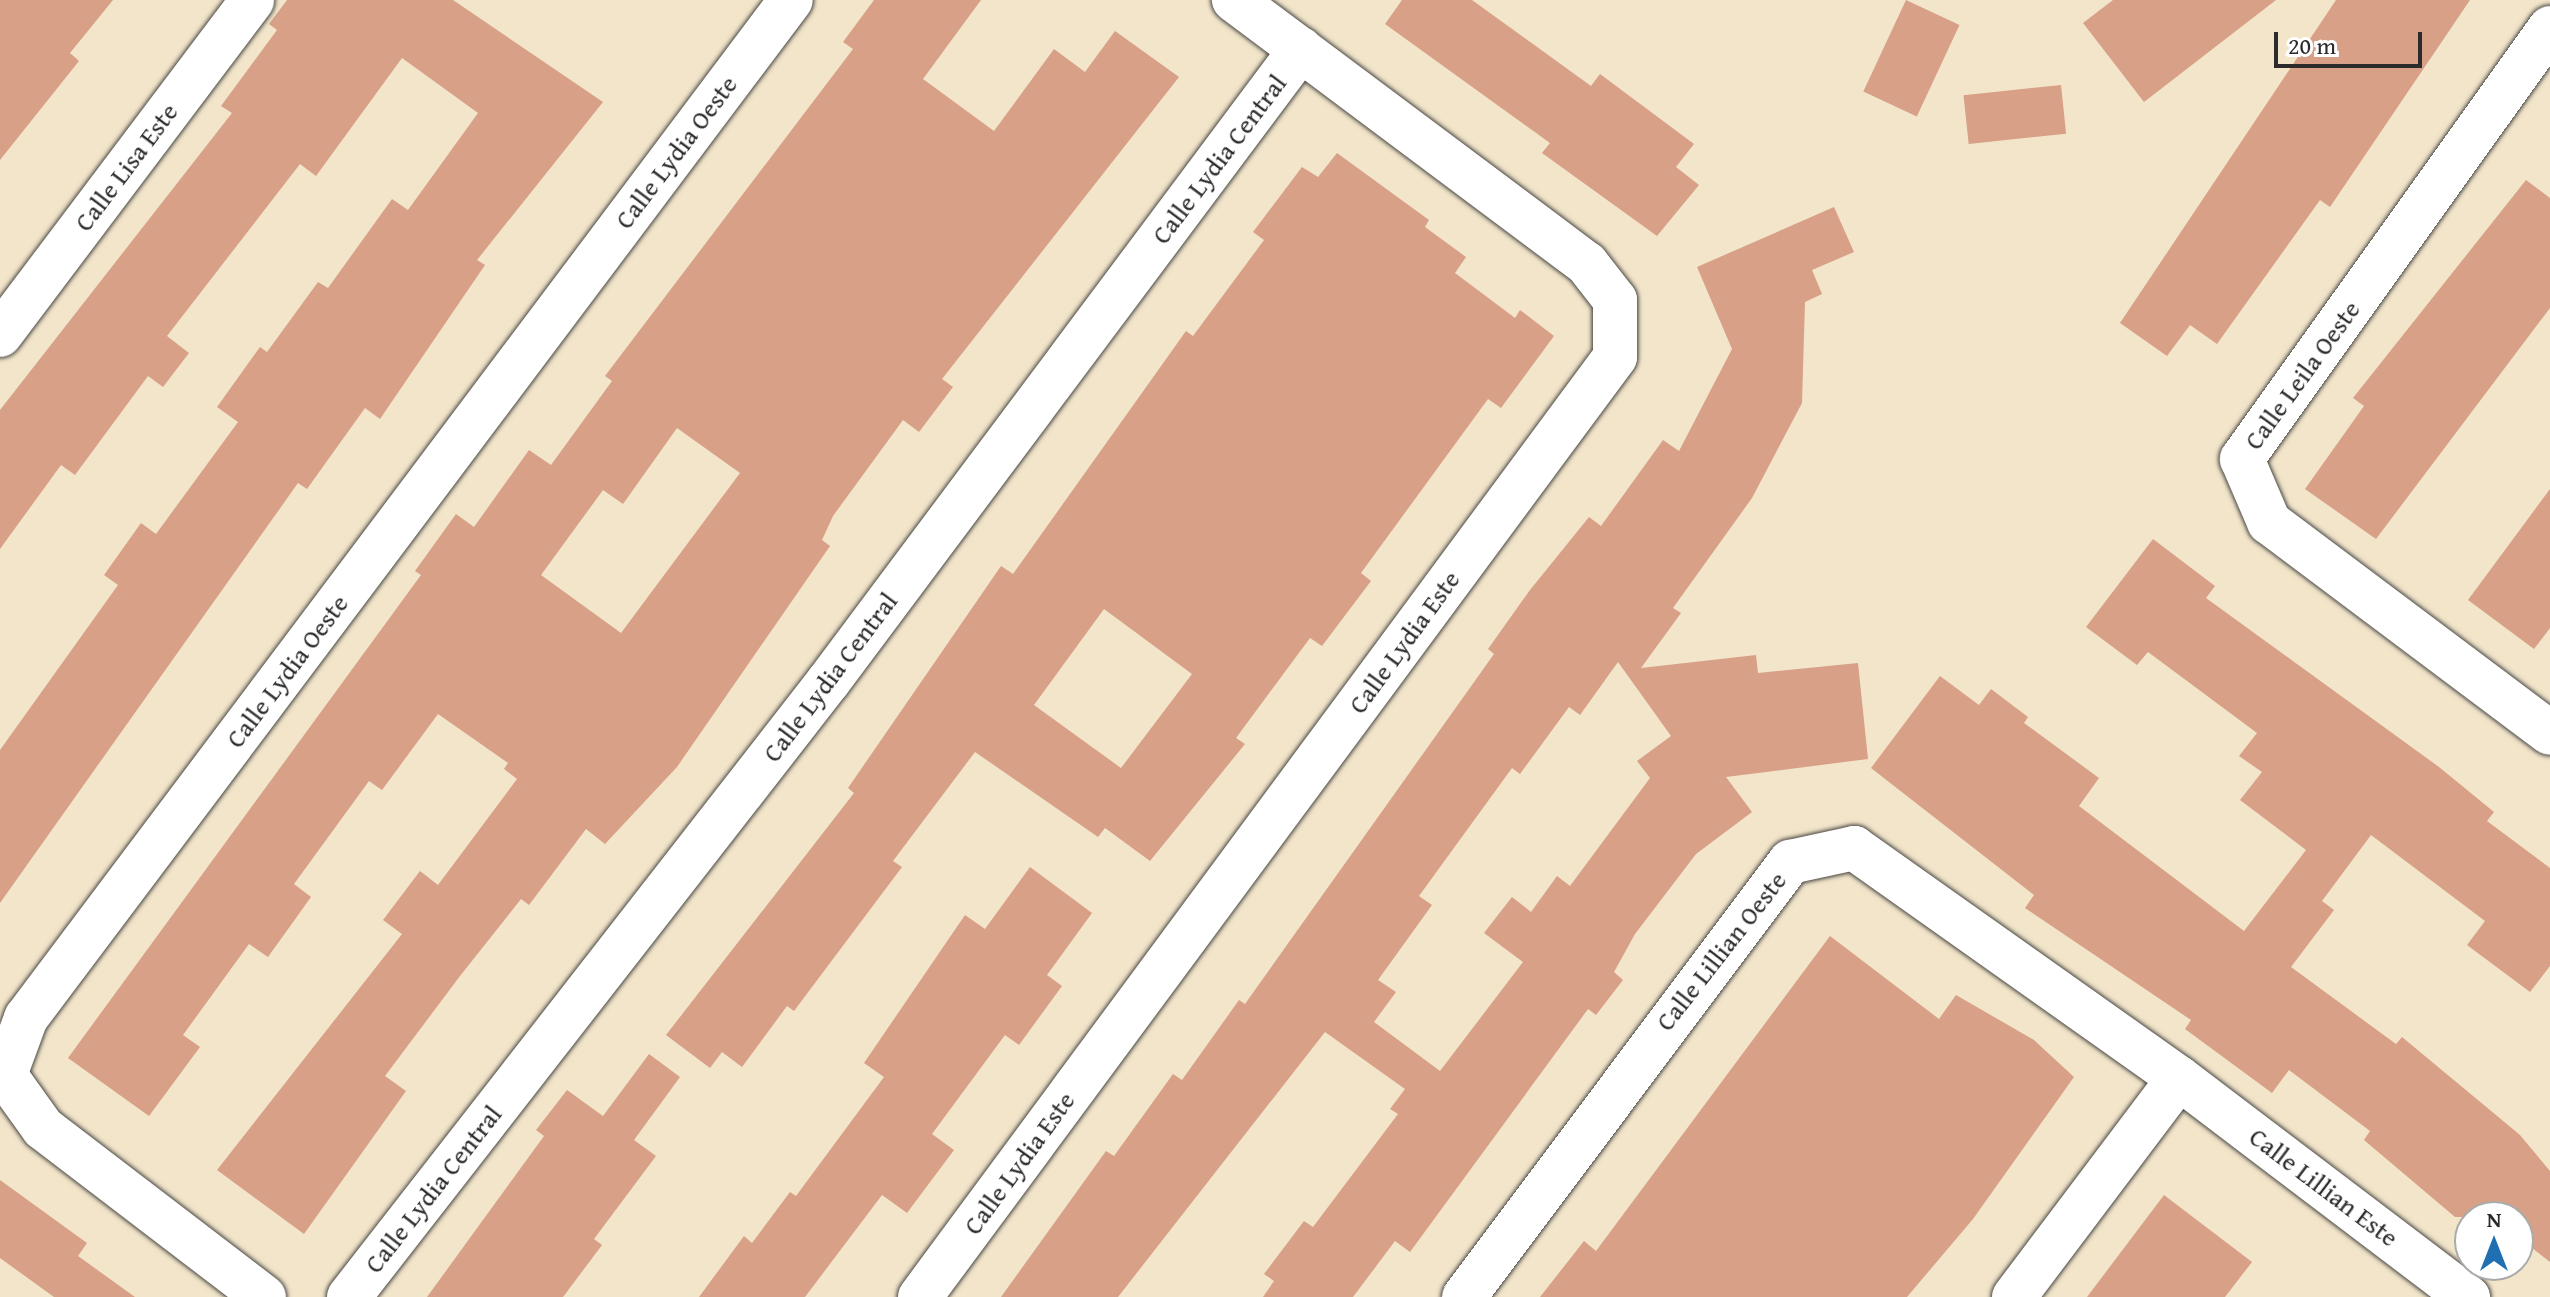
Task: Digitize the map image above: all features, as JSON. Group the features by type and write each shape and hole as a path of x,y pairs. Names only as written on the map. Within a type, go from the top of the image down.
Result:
{"street":[{"name":"Calle Lisa Este","path":"0,335 252,0"},
{"name":"Calle Lydia Oeste","path":"264,1297 43,1128 5,1075 26,1018 791,0"},
{"path":"1234,0 1301,49"},
{"name":"Calle Leila Oeste","path":"2550,28 2242,459 2269,522 2550,733"},
{"name":"Calle Lydia Central","path":"349,1297 828,682 1301,49"},
{"name":"Calle Lydia Este","path":"920,1297 1615,357 1615,300 1587,264 1301,49"},
{"name":"Calle Lillian Oeste","path":"1464,1297 1790,862 1854,848 2179,1078"},
{"path":"2014,1297 2179,1078"},
{"name":"Calle Lillian Este","path":"2179,1078 2468,1297"}],"building":[{"path":"0,0 113,0 70,53 79,61 0,160"},
{"path":"287,0 453,0 603,102 477,260 485,265 380,419 365,408 307,489 298,483 0,903 0,750 118,585 104,575 141,523 156,534 238,422 217,407 260,347 267,352 318,282 328,288 392,199 408,210 478,113 402,58 316,176 300,164 167,336 189,353 163,387 148,376 75,475 61,465 0,549 0,410 232,113 221,106 277,30 269,24"},
{"path":"874,0 981,0 923,79 994,131 1054,49 1085,72 1115,31 1179,77 942,379 953,387 919,432 903,420 833,516 822,540 830,546 677,767 605,844 586,829 529,905 521,899 460,976 385,1076 406,1091 304,1234 217,1170 402,934 383,920 420,871 438,885 517,779 504,769 508,763 438,714 382,790 369,781 294,884 311,897 268,957 249,944 183,1035 200,1047 149,1116 68,1058 421,575 415,571 456,514 474,527 529,450 551,465 612,381 605,376 853,49 843,42","holes":["677,428 740,473 621,633 541,575 603,490 623,504"]},
{"path":"1402,0 1472,0 1591,86 1600,74 1694,144 1676,167 1699,185 1657,236 1542,153 1550,143 1385,24"},
{"path":"1906,0 1959,25 1917,116 1863,92"},
{"path":"2113,0 2276,0 2144,102 2083,23"},
{"path":"2336,0 2470,0 2330,207 2320,200 2217,344 2190,325 2167,356 2120,323"},
{"path":"2061,85 2066,134 1969,144 1964,95"},
{"path":"1337,153 1429,220 1425,227 1466,257 1455,273 1515,318 1520,310 1554,336 1501,408 1488,399 1361,573 1371,581 1322,646 1310,638 1236,738 1245,744 1150,861 1105,828 1098,837 975,752 893,861 902,867 794,1011 787,1006 742,1067 722,1052 710,1068 666,1035 854,793 848,788 1001,566 1013,574 1186,331 1193,336 1264,240 1253,232 1302,167 1318,177","holes":["1104,609 1192,674 1121,768 1034,705"]},
{"path":"2526,180 2550,198 2550,308 2376,539 2305,489 2364,406 2353,398"},
{"path":"1834,207 1854,252 1812,270 1822,294 1805,302 1802,403 1752,498 1673,608 1681,613 1641,668 1756,655 1758,673 1858,663 1868,759 1726,777 1752,812 1696,854 1635,934 1614,972 1623,980 1596,1015 1588,1009 1410,1252 1395,1241 1353,1297 1263,1297 1274,1281 1264,1274 1304,1221 1313,1227 1398,1114 1390,1109 1405,1089 1325,1032 1118,1297 1001,1297 1106,1151 1114,1156 1173,1074 1182,1080 1239,1000 1245,1004 1494,654 1488,649 1530,590 1589,517 1601,526 1663,440 1679,451 1732,349 1697,267","holes":["1618,662 1671,736 1637,761 1650,778 1570,886 1557,876 1531,912 1512,897 1484,933 1523,962 1440,1071 1374,1022 1396,992 1378,980 1432,905 1419,896 1512,768 1520,774 1569,707 1580,715"]},
{"path":"2550,489 2550,628 2534,649 2468,600"},
{"path":"2153,539 2215,586 2206,598 2439,767 2494,812 2487,821 2550,868 2550,966 2530,992 2467,945 2485,921 2371,835 2322,901 2334,910 2291,967 2396,1044 2402,1037 2520,1135 2550,1171 2550,1262 2534,1250 2534,1201 2454,1201 2454,1216 2364,1140 2370,1131 2289,1070 2272,1093 2185,1029 2191,1020 2025,908 2034,895 1871,768 1940,676 1979,705 1991,689 2028,717 2024,723 2099,778 2079,806 2244,931 2306,850 2240,800 2262,772 2239,756 2257,733 2148,652 2137,665 2086,627"},
{"path":"1030,867 1092,913 1047,975 1062,986 1019,1045 1005,1035 932,1134 954,1150 907,1213 882,1195 805,1297 699,1297 744,1236 752,1243 790,1192 796,1196 884,1077 864,1063 965,915 985,929"},
{"path":"1830,936 1939,1019 1956,995 2034,1040 2074,1077 1973,1219 1907,1297 1540,1297 1584,1241 1596,1251"},
{"path":"649,1054 680,1077 634,1140 656,1156 594,1239 602,1245 563,1297 427,1297 544,1136 536,1130 567,1090 603,1116"},
{"path":"0,1180 87,1243 78,1256 135,1297 54,1297 0,1258"},
{"path":"2164,1195 2252,1262 2225,1297 2087,1297"}]}
